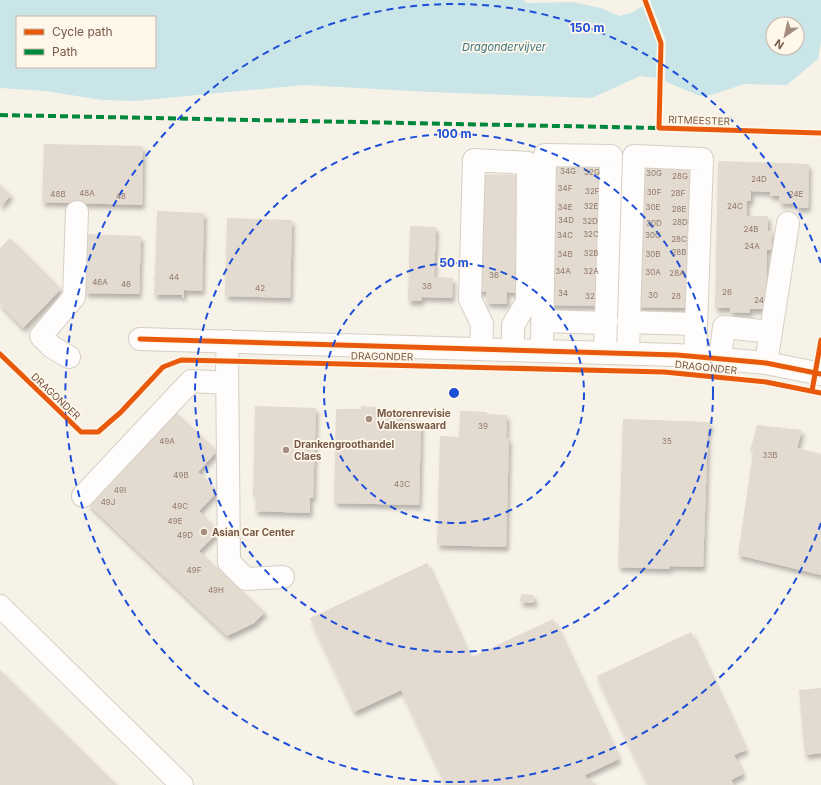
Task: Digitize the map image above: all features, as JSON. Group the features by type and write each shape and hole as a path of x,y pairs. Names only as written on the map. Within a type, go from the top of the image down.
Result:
{"street":[{"path":"542,351 545,155 611,156 605,352"},
{"name":"DRAGONDER","path":"628,352 634,156 702,159 695,356"},
{"path":"481,349 482,324 470,299 474,160 528,163 527,302 513,325 513,350"},
{"path":"69,357 52,347 41,336 74,297 77,212"},
{"path":"766,363 788,223"},
{"path":"542,321 606,323"},
{"path":"628,322 695,324"},
{"path":"482,324 513,325"},
{"name":"DRAGONDER","path":"720,358 724,327 771,332"},
{"name":"DRAGONDER","path":"140,339 542,351 628,352 695,356 766,363 821,374"},
{"path":"228,341 229,562 246,579 282,577"},
{"path":"83,496 191,382 227,383"},
{"path":"0,606 182,785"}],"water":[{"name":"Dragondervijver","path":"0,0 523,0 527,3 573,2 601,8 619,16 631,13 643,6 649,0 821,0 821,41 818,59 787,85 744,84 712,95 700,96 657,78 640,76 592,98 430,92 305,85 134,101 102,100 45,91 0,88"}],"pier":[{"path":"646,0 650,0 666,42 665,83 656,80 657,43 642,5"}],"building":[{"path":"44,144 143,146 142,205 42,202"},
{"path":"718,161 809,164 808,208 796,208 796,204 779,203 780,196 770,196 770,192 751,191 751,201 747,201 747,216 768,216 768,231 772,231 771,250 767,250 766,309 750,309 750,313 730,312 730,308 715,308"},
{"path":"552,163 604,164 601,306 549,305"},
{"path":"641,165 692,166 689,308 637,307"},
{"path":"477,174 523,175 520,293 507,292 507,304 486,303 487,292 474,291"},
{"path":"0,184 11,195 0,207"},
{"path":"157,211 204,213 202,291 184,290 184,298 182,295 154,295 155,280 153,277 155,277"},
{"path":"227,218 292,220 290,298 225,296"},
{"path":"410,226 436,227 434,277 453,278 452,298 422,297 421,301 408,301"},
{"path":"87,234 141,236 139,294 85,293"},
{"path":"10,238 61,289 23,328 0,304 0,248"},
{"path":"255,406 316,408 313,498 310,498 310,513 255,511 256,496 253,496"},
{"path":"361,406 376,407 376,410 401,411 401,420 421,421 419,505 334,503 336,409 361,409"},
{"path":"460,411 487,412 487,414 507,415 506,438 509,438 506,547 437,545 440,436 459,437"},
{"path":"176,412 217,451 198,472 218,491 199,511 219,531 199,551 265,612 254,623 227,636 88,504"},
{"path":"623,419 710,422 710,430 708,430 703,567 670,566 670,569 618,567"},
{"path":"757,425 802,430 797,448 821,454 821,575 738,555 753,452 750,451"},
{"path":"427,563 470,658 553,619 619,759 585,775 587,780 591,778 594,785 446,785 401,690 354,712 310,618"},
{"path":"521,594 534,595 534,603 520,602"},
{"path":"691,632 746,750 734,755 743,774 731,780 734,785 648,785 597,676"},
{"path":"0,670 117,785 0,785"},
{"path":"821,688 821,753 805,755 799,690"}],"marked path":[{"path":"0,115 659,128"}],"cycle path":[{"name":"RITMEESTER","path":"645,0 661,43 659,128 821,133"},
{"path":"140,339 677,355 766,363 821,374"},
{"path":"812,391 821,340"},
{"path":"0,354 81,432 98,432 121,412 163,367 181,360 664,372 766,382 821,393"}],"place":[{"name":"Motorenrevisie Valkenswaard","path":"369,419"},
{"name":"Drankengroothandel Claes","path":"286,450"},
{"name":"Asian Car Center","path":"204,532"}]}
